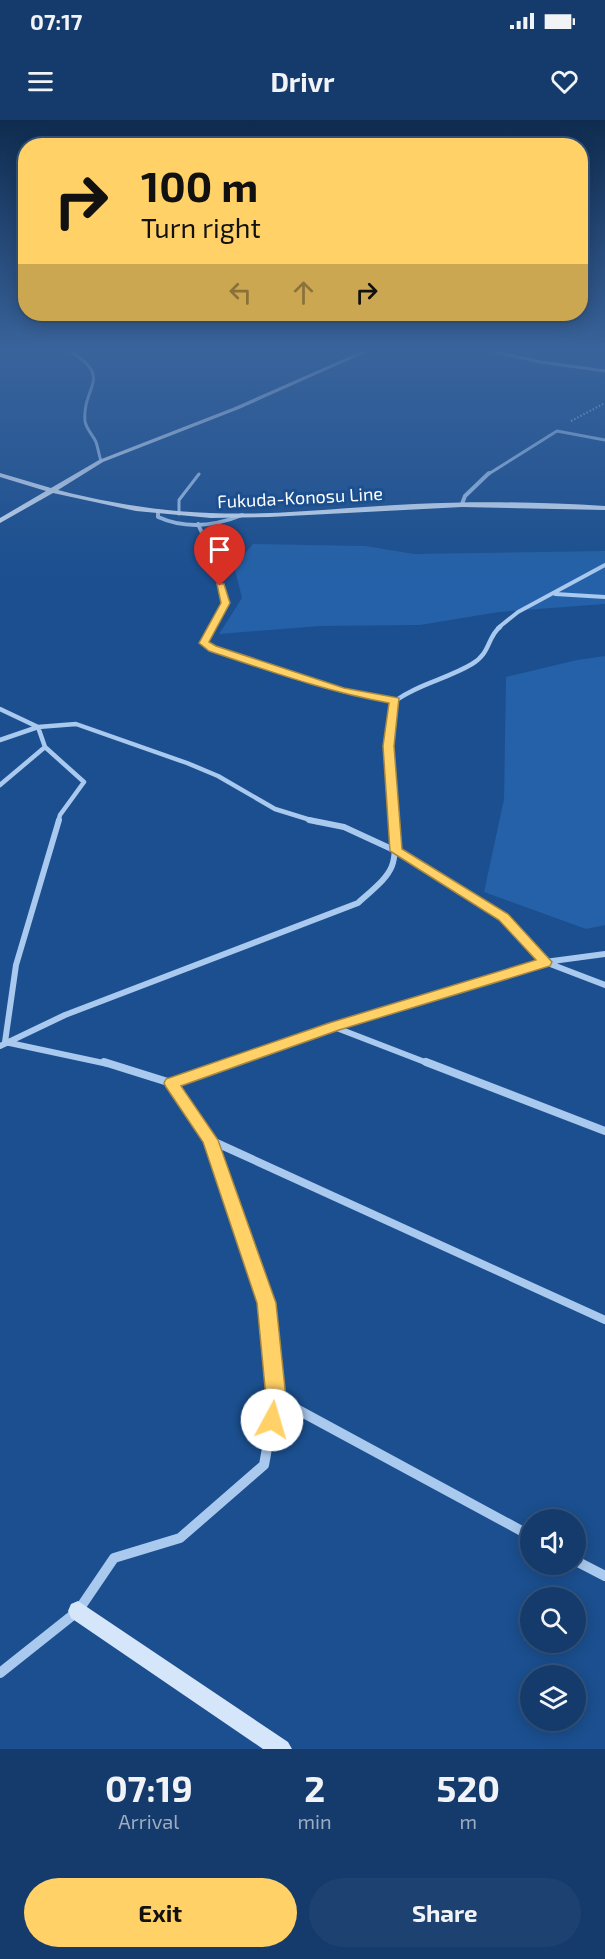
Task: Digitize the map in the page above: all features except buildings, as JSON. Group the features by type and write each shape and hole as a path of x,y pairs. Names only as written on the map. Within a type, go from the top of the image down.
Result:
{"main road":[{"path":"0,521 101,461 188,427"},
{"name":"Fukuda-Konosu Line","path":"0,475 52,491 179,514 242,516 462,504 605,508"},
{"path":"78,1611 281,1749"}],"street":[{"path":"87,427 95,439 101,461"},
{"path":"462,504 463,497 484,476 557,431 605,440"},
{"path":"158,512 158,517 165,521 198,524 242,516"},
{"path":"198,524 211,553 225,603 204,643 213,649 310,681 343,691 395,701"},
{"path":"3,1044 65,1015 358,903 390,875 396,851 389,746 395,701 406,693 472,664 486,653 496,630 518,612 605,565"},
{"path":"553,594 605,597"},
{"path":"0,709 38,727 45,747 84,782 60,815 16,965 3,1044"},
{"path":"0,740 38,727 76,724 218,776 275,809 304,819 344,827 396,851 504,917 545,962 605,984"},
{"path":"0,785 45,747"},
{"path":"3,1044 99,1061 171,1083 334,1026 545,962 605,954"},
{"path":"334,1026 605,1131"},
{"path":"0,1673 78,1611 114,1558 180,1538 264,1465 276,1398 267,1303 210,1140 171,1083"},
{"path":"210,1140 605,1320"},
{"path":"276,1398 520,1530"},
{"path":"586,1566 605,1576"}],"lane":[{"path":"179,514 179,500 199,474"}],"path":[{"path":"557,431 562,427"}],"shaded area":[{"path":"253,544 365,546 414,554 605,551 605,604 499,612 420,625 320,626 219,634 242,598 234,566"},
{"path":"605,656 605,925 586,929 484,892 504,799 506,677 577,660"}],"route":[{"path":"220,586 225,603 204,643 213,649 343,691 395,701 389,746 396,851 504,917 545,962 334,1026 171,1083 210,1140 223,1183 267,1303 276,1398 272,1420"}]}
